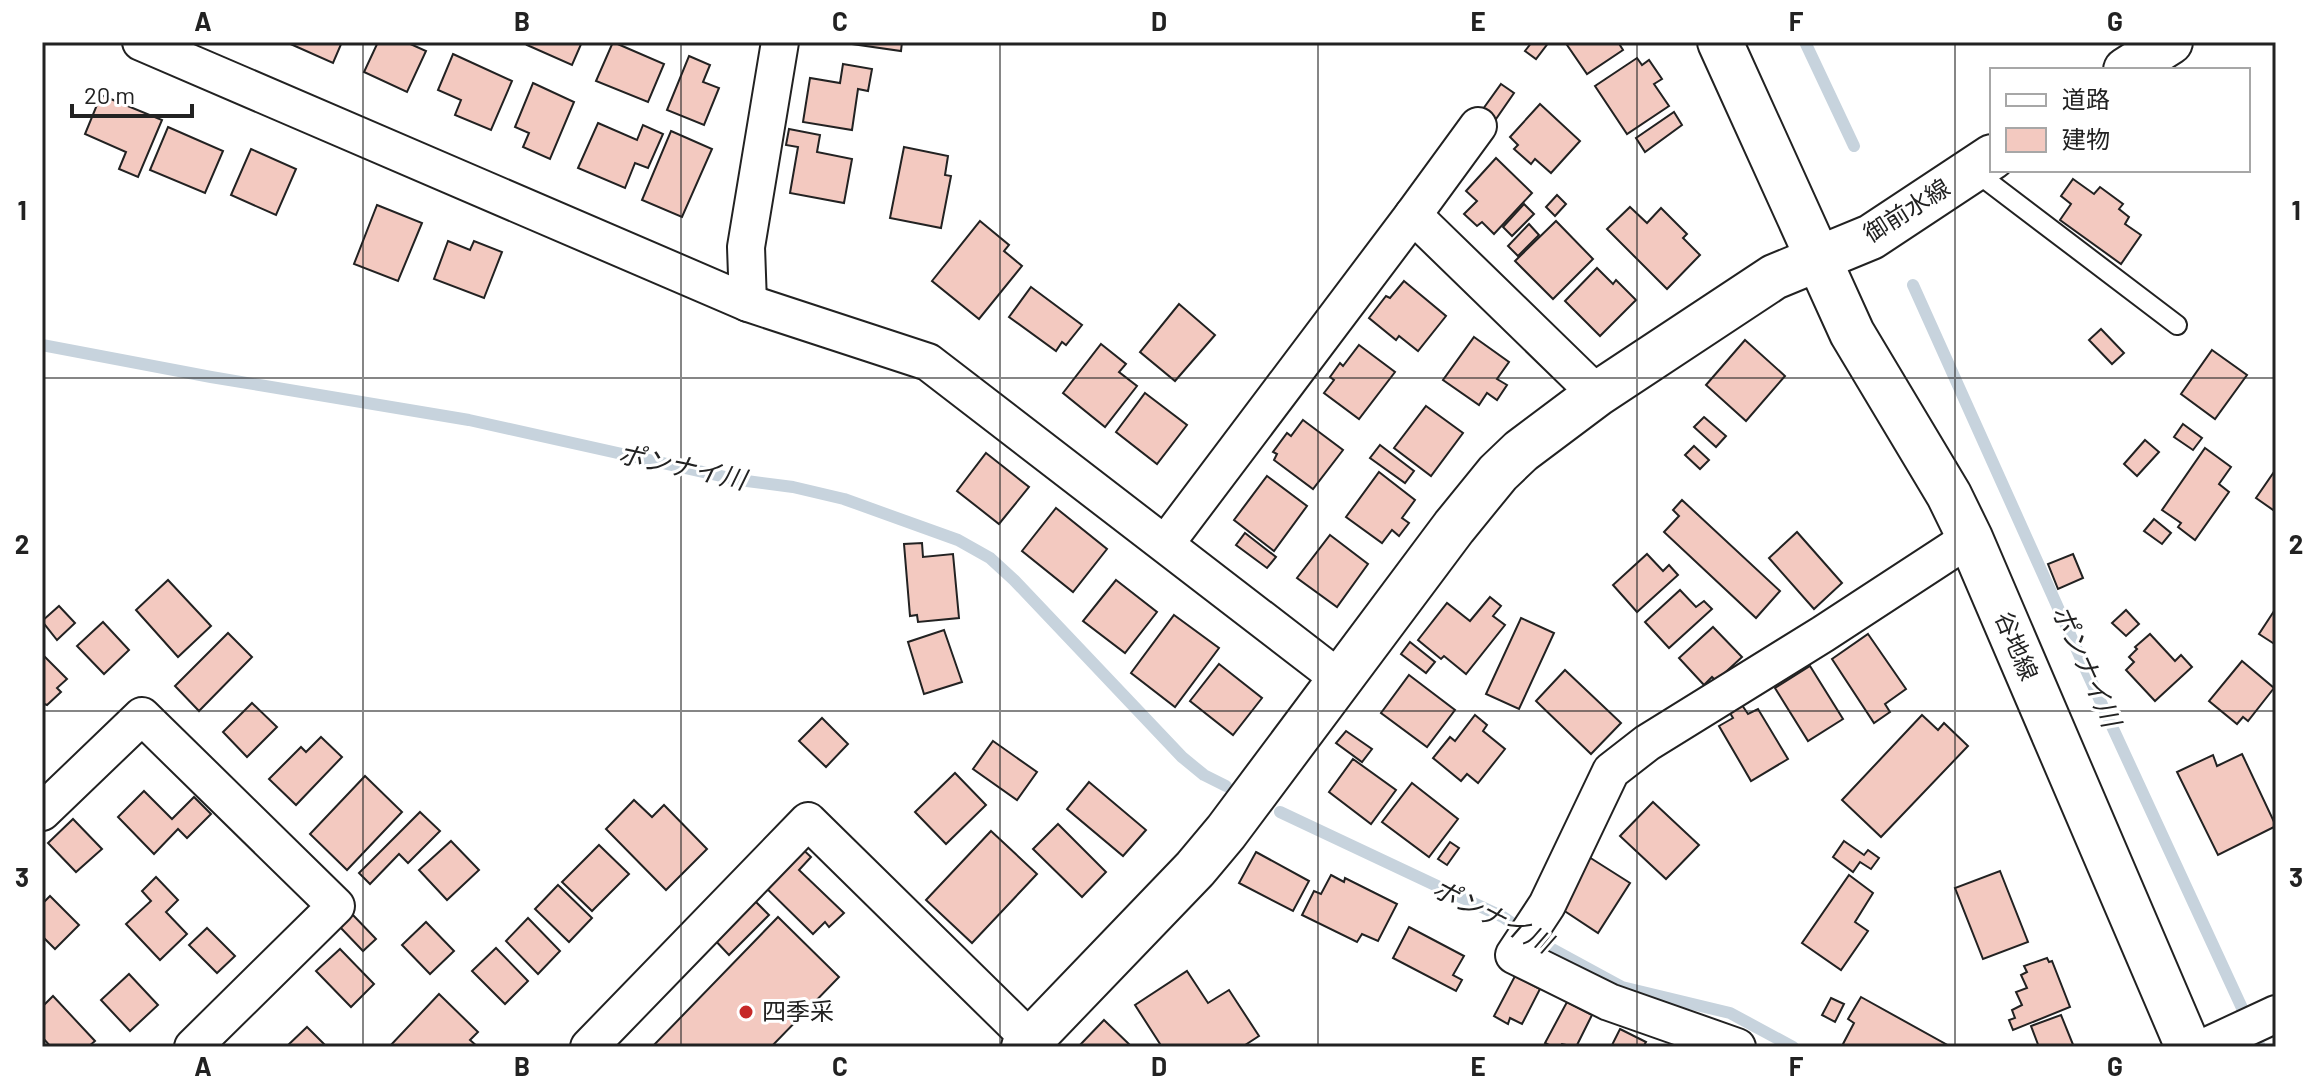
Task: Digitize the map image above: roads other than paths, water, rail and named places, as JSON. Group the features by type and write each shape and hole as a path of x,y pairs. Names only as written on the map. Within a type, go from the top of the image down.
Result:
{"street":[{"path":"141,42 748,303 928,362 1341,680"},
{"name":"谷地線","path":"1720,42 1852,333 1949,495 1970,538 2188,1047"},
{"path":"2129,68 2170,42"},
{"path":"748,303 746,247 774,44"},
{"path":"1166,543 1478,126"},
{"name":"御前水線","path":"1028,1043 1195,869 1226,832 1454,527 1498,473 1521,451 1597,394 1774,277 1871,237 1983,164"},
{"path":"1413,215 1597,394"},
{"path":"1737,1047 1609,1002 1514,955 1547,905 1611,771 1647,743 1970,538"},
{"path":"42,812 142,716 336,906 193,1047"},
{"path":"589,1047 808,821 1028,1043"}],"lane":[{"path":"1993,172 2177,325"}],"waterway":[{"name":"ポンナイ川","path":"1805,42 1854,146"},
{"name":"ポンナイ川","path":"1913,285 2260,1047"},
{"name":"ポンナイ川","path":"42,345 469,420 739,480 793,487 844,499 958,540 990,558 1014,580 1182,757 1204,775 1226,786"},
{"name":"ポンナイ川","path":"1280,812 1503,917 1541,943 1622,987 1730,1013 1793,1047"}],"place":[{"name":"四季采","path":"746,1012"}]}
